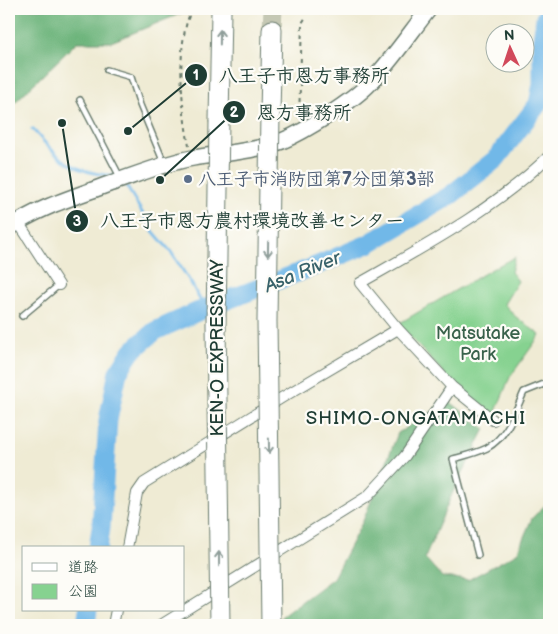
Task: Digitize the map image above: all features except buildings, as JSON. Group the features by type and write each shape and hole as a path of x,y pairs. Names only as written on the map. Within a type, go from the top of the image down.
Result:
{"highway":[{"name":"KEN-O EXPRESSWAY","path":"220,625 216,324 221,11"},
{"path":"271,625 267,321 272,30"}],"main road":[{"path":"12,220 166,165 192,158 245,152 282,140 303,130 348,101 369,84 430,9"}],"street":[{"path":"493,420 452,387 398,329 360,283 439,238 473,216 535,170 549,156"},
{"path":"12,220 60,285"},
{"path":"127,546 137,493 144,483 398,329"},
{"path":"185,610 368,496 405,456 452,387"},
{"path":"113,625 116,612"},
{"path":"161,625 182,612"}],"lane":[{"path":"107,70 131,77 140,105 166,165"},
{"path":"80,100 121,180"},
{"path":"22,316 60,285"},
{"path":"478,555 453,459 487,448 498,440 505,432 524,392 549,382"}],"path":[{"path":"185,9 189,16 182,51 184,121 192,158"},
{"path":"303,130 299,118 302,23 306,16"},
{"path":"9,197 15,207 12,220"}],"green space":[{"path":"9,9 192,9 111,42 77,42 9,108"},
{"name":"Matsutake Park","path":"515,257 511,272 518,281 504,304 516,317 540,335 510,377 494,416 454,384 398,324"},
{"path":"449,401 485,429 452,494 425,558 442,577 468,580 517,553 532,518 549,501 549,625 282,625 281,617 333,578 363,521 398,433"}],"waterway":[{"name":"Asa River","path":"98,546 108,420 118,372 132,351 155,331 199,311 368,244 451,195 496,159 538,104 542,84 542,40 545,18 549,9"},
{"path":"32,129 48,147 72,165 89,172 115,175"},
{"path":"127,187 153,231 171,252 191,283 205,309"},
{"name":"Asa River","path":"86,625 88,612"}],"tunnel":[{"path":"272,30 273,9"}],"place":[{"name":"八王子市恩方農村環境改善センター","path":"62,123"},
{"name":"八王子市恩方事務所","path":"128,131"},
{"name":"八王子市消防団第7分団第3部","path":"188,179"},
{"name":"恩方事務所","path":"160,180"}],"district":[{"name":"SHIMO-ONGATAMACHI","path":"416,417"}]}
